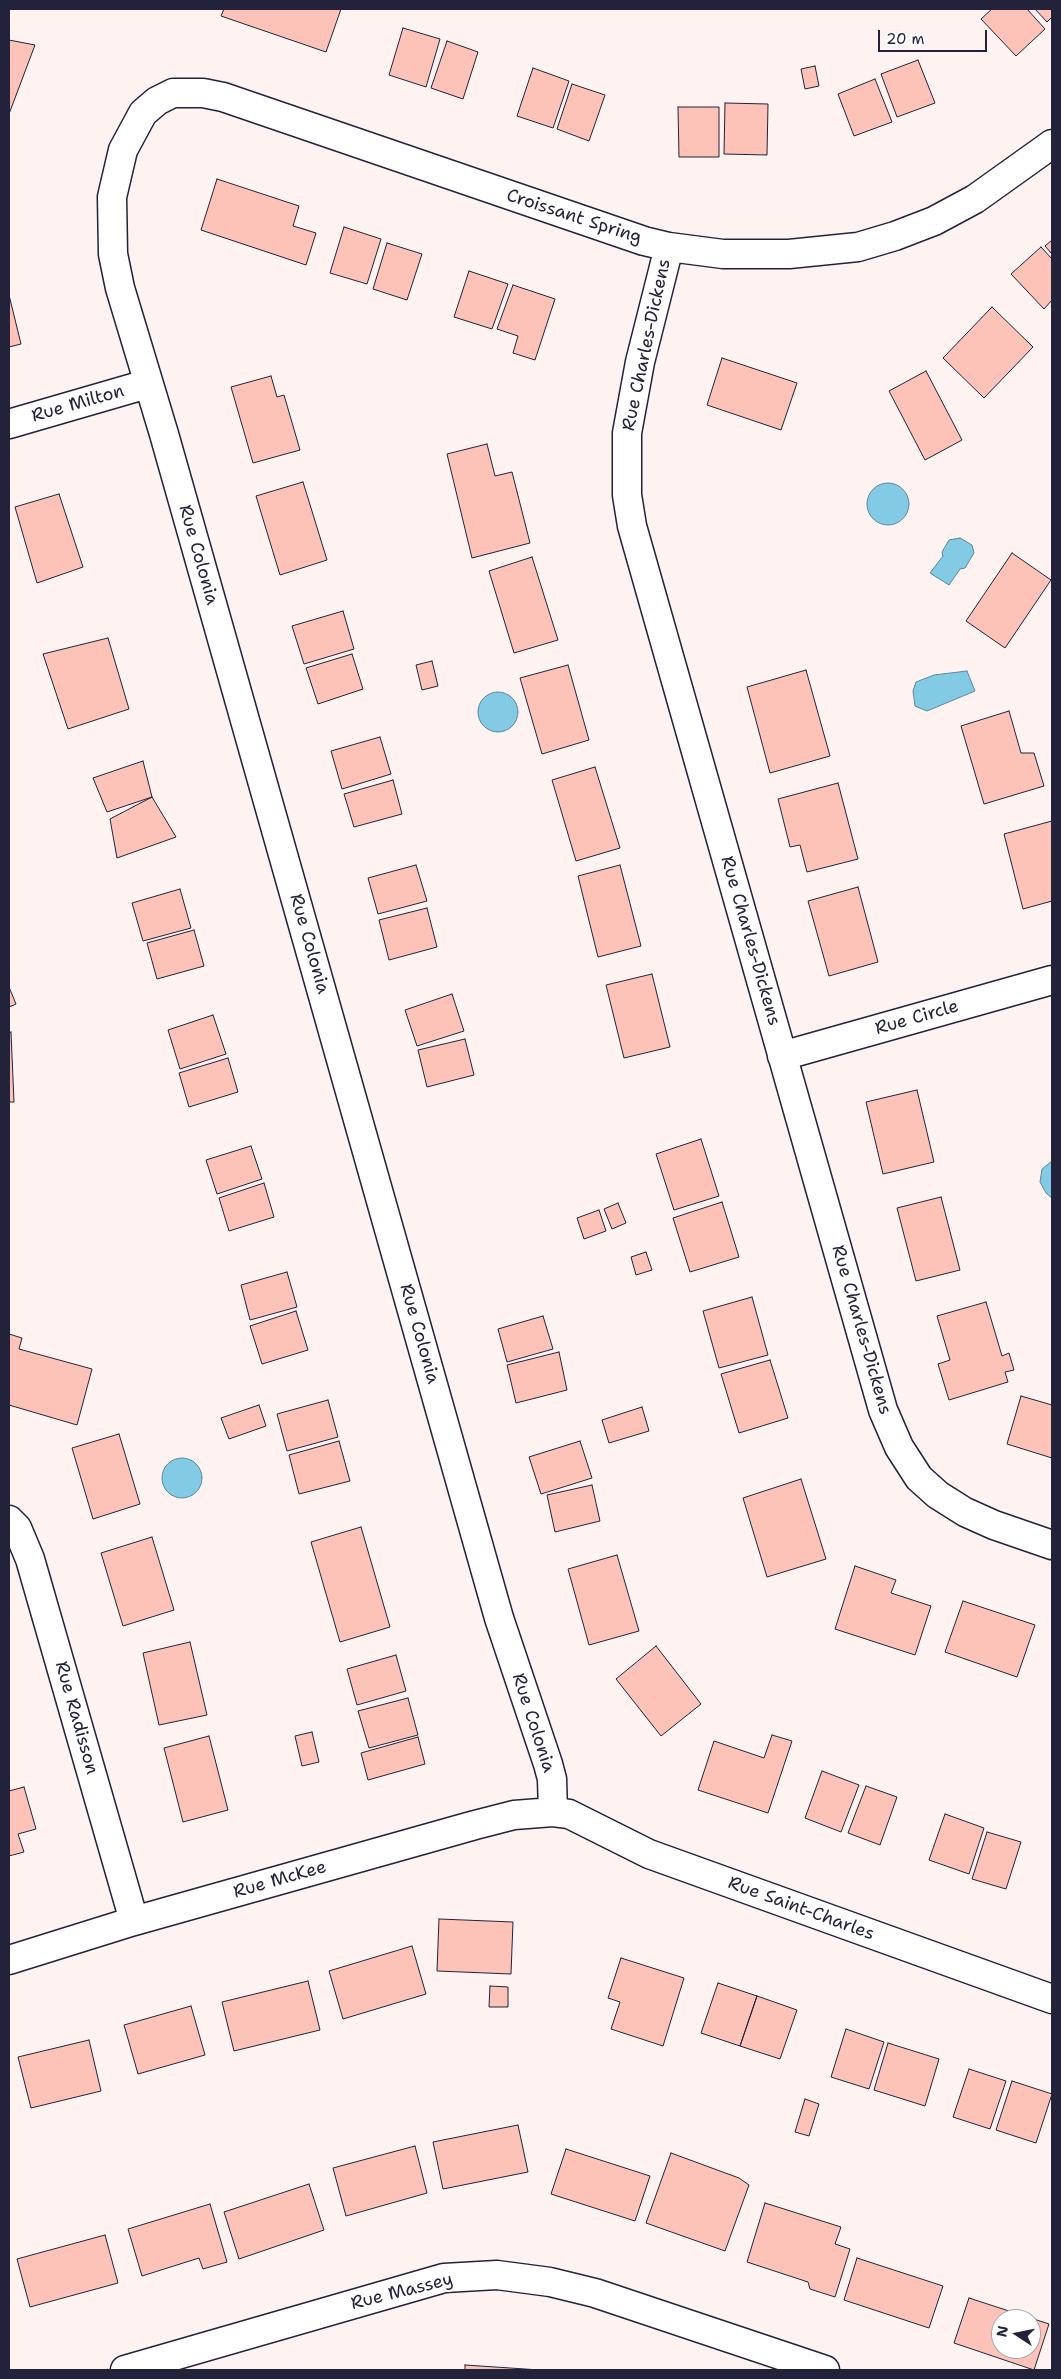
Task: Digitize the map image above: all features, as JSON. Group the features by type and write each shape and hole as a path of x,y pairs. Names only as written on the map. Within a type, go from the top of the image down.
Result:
{"street":[{"name":"Croissant Spring","path":"174,93 189,91 223,97 615,233 669,247 723,254 822,252 858,247 895,236 934,221 975,198 1052,144"},
{"name":"Rue Colonia","path":"174,93 156,101 143,113 131,132 123,150 112,197 113,254 147,384 164,434 500,1618 548,1764 552,1779 553,1812"},
{"name":"Rue Charles-Dickens","path":"669,247 632,399 627,433 627,495 632,526 883,1410 899,1448 919,1478 938,1495 965,1512 994,1525 1052,1545"},
{"name":"Rue Milton","path":"9,424 147,384"},
{"name":"Rue Circle","path":"782,1056 1052,980"},
{"name":"Rue Radisson","path":"9,1520 17,1528 30,1559 134,1921"},
{"name":"Rue McKee","path":"9,1960 134,1921 506,1817 553,1812"},
{"name":"Rue Saint-Charles","path":"553,1812 569,1814 649,1854 1052,1999"},
{"name":"Rue Massey","path":"125,2370 420,2284 444,2278 470,2276 520,2277 595,2293 825,2370"}],"water":[{"path":"888,483 903,489 909,504 903,519 888,525 873,519 867,504 873,489"},
{"path":"960,538 972,545 974,553 965,568 960,569 949,585 930,573 943,556 942,552 949,540"},
{"path":"967,671 975,691 927,711 915,706 913,691 916,682 934,675"},
{"path":"498,692 512,698 518,712 512,726 498,732 484,726 478,712 484,698"},
{"path":"1052,1161 1052,1198 1046,1193 1040,1182 1042,1169"},
{"path":"182,1458 196,1464 202,1478 196,1492 182,1498 168,1492 162,1478 168,1464"}],"building":[{"path":"224,9 341,9 326,52 221,16"},
{"path":"992,9 1027,9 1045,29 1016,56 981,19"},
{"path":"1035,9 1052,9 1052,17 1047,22"},
{"path":"403,28 440,39 426,87 389,75"},
{"path":"9,40 35,45 9,114"},
{"path":"447,41 478,52 463,99 431,88"},
{"path":"918,60 935,103 897,117 881,74"},
{"path":"815,66 819,86 805,89 801,69"},
{"path":"533,68 569,81 553,128 517,116"},
{"path":"875,79 892,122 854,136 838,94"},
{"path":"572,84 605,95 589,141 557,129"},
{"path":"725,103 768,104 767,155 724,154"},
{"path":"678,107 719,107 719,157 679,157"},
{"path":"217,179 299,206 293,226 316,233 306,265 201,230"},
{"path":"344,227 381,239 367,284 330,273"},
{"path":"1052,240 1052,254 1045,246"},
{"path":"387,243 422,254 407,300 373,289"},
{"path":"1041,247 1052,259 1052,300 1044,309 1011,274"},
{"path":"469,271 508,284 492,329 454,317"},
{"path":"513,285 555,299 535,360 513,353 518,336 497,329"},
{"path":"9,295 21,344 9,347"},
{"path":"992,307 1033,347 984,398 943,358"},
{"path":"722,358 797,383 781,430 707,405"},
{"path":"926,371 962,440 925,460 889,391"},
{"path":"271,376 277,397 284,395 300,450 253,463 231,387"},
{"path":"487,444 495,476 512,472 530,543 472,558 447,454"},
{"path":"303,482 327,560 280,575 256,496"},
{"path":"59,494 83,567 37,583 15,507"},
{"path":"1012,553 1051,580 1005,648 966,621"},
{"path":"532,557 558,640 514,653 489,571"},
{"path":"343,611 354,649 304,664 292,626"},
{"path":"108,638 129,709 68,729 43,654"},
{"path":"352,654 363,689 318,704 306,668"},
{"path":"432,661 438,686 422,690 416,665"},
{"path":"568,665 589,740 542,754 520,678"},
{"path":"806,670 830,756 770,773 747,687"},
{"path":"1009,711 1021,753 1034,753 1044,786 984,804 961,726"},
{"path":"380,737 391,774 342,789 331,751"},
{"path":"143,761 152,797 107,812 93,778"},
{"path":"595,767 620,848 576,861 552,780"},
{"path":"393,780 402,814 354,827 344,794"},
{"path":"838,783 858,859 807,872 800,845 790,847 778,799"},
{"path":"152,797 176,837 117,858 110,819"},
{"path":"1052,821 1052,901 1023,909 1004,834"},
{"path":"416,865 427,901 378,914 368,878"},
{"path":"620,865 641,946 598,957 578,876"},
{"path":"858,887 878,962 829,976 808,901"},
{"path":"180,889 191,928 143,941 132,903"},
{"path":"427,908 437,947 389,960 379,920"},
{"path":"194,930 204,966 157,979 147,943"},
{"path":"652,974 670,1047 624,1058 606,985"},
{"path":"9,987 16,1004 9,1007"},
{"path":"452,994 464,1031 417,1046 405,1010"},
{"path":"213,1015 226,1054 180,1069 168,1030"},
{"path":"11,1032 14,1102 9,1102 9,1033"},
{"path":"465,1039 474,1075 427,1087 418,1050"},
{"path":"228,1058 238,1092 189,1107 179,1073"},
{"path":"917,1090 934,1162 883,1174 866,1102"},
{"path":"701,1139 719,1196 674,1210 656,1154"},
{"path":"251,1146 262,1179 217,1194 206,1160"},
{"path":"264,1183 274,1217 229,1231 219,1198"},
{"path":"941,1197 960,1270 916,1281 897,1208"},
{"path":"722,1202 739,1257 690,1272 673,1218"},
{"path":"618,1203 626,1223 612,1229 604,1209"},
{"path":"599,1210 606,1231 584,1239 577,1218"},
{"path":"646,1252 652,1270 636,1275 631,1257"},
{"path":"287,1272 297,1307 250,1320 241,1285"},
{"path":"752,1297 768,1355 719,1368 703,1311"},
{"path":"986,1302 1002,1356 1009,1353 1014,1370 1005,1372 1008,1382 949,1400 938,1364 950,1360 937,1316"},
{"path":"296,1311 308,1350 262,1364 250,1326"},
{"path":"543,1316 553,1349 507,1362 498,1329"},
{"path":"9,1334 22,1338 19,1349 92,1369 77,1425 9,1405"},
{"path":"559,1352 567,1390 516,1403 507,1365"},
{"path":"770,1360 788,1418 739,1433 721,1374"},
{"path":"1021,1396 1052,1405 1052,1458 1007,1444"},
{"path":"328,1400 338,1437 287,1451 277,1414"},
{"path":"259,1405 266,1426 229,1439 221,1418"},
{"path":"642,1407 649,1431 609,1443 602,1420"},
{"path":"119,1434 140,1504 93,1519 72,1448"},
{"path":"339,1441 350,1481 299,1494 289,1455"},
{"path":"580,1441 592,1478 541,1494 529,1457"},
{"path":"801,1479 826,1559 767,1577 743,1498"},
{"path":"592,1485 600,1521 555,1532 547,1495"},
{"path":"361,1527 390,1627 340,1642 311,1542"},
{"path":"152,1537 174,1610 123,1626 101,1553"},
{"path":"617,1555 639,1631 589,1645 568,1569"},
{"path":"855,1566 896,1580 891,1593 931,1606 915,1655 835,1629"},
{"path":"963,1601 1035,1625 1017,1677 945,1652"},
{"path":"190,1642 207,1715 159,1725 143,1653"},
{"path":"656,1646 701,1704 661,1736 616,1679"},
{"path":"396,1655 406,1691 357,1705 347,1669"},
{"path":"408,1698 418,1735 369,1748 358,1711"},
{"path":"312,1732 319,1762 302,1766 295,1736"},
{"path":"772,1735 792,1741 768,1813 698,1790 714,1741 764,1758"},
{"path":"209,1736 228,1810 183,1822 164,1748"},
{"path":"418,1737 425,1764 368,1780 361,1753"},
{"path":"822,1771 859,1785 841,1832 805,1818"},
{"path":"866,1786 897,1797 880,1845 848,1833"},
{"path":"24,1787 36,1829 18,1834 24,1852 9,1856 9,1791"},
{"path":"945,1814 984,1828 969,1874 929,1860"},
{"path":"987,1832 1021,1842 1006,1889 972,1879"},
{"path":"439,1919 513,1922 511,1974 437,1971"},
{"path":"412,1946 426,1994 343,2019 329,1971"},
{"path":"621,1958 684,1978 663,2046 611,2029 620,2002 608,1998"},
{"path":"308,1981 320,2030 234,2051 222,2002"},
{"path":"718,1983 757,1996 740,2046 701,2033"},
{"path":"490,1986 508,1987 508,2007 489,2007"},
{"path":"757,1996 797,2010 780,2059 740,2046"},
{"path":"191,2006 205,2055 138,2074 124,2025"},
{"path":"846,2029 884,2042 869,2089 831,2077"},
{"path":"89,2040 101,2091 31,2108 18,2057"},
{"path":"888,2043 939,2059 925,2106 874,2090"},
{"path":"969,2069 1006,2081 990,2129 953,2117"},
{"path":"1012,2081 1052,2094 1036,2143 996,2130"},
{"path":"805,2099 819,2104 809,2136 795,2132"},
{"path":"518,2125 528,2172 443,2189 433,2142"},
{"path":"415,2146 427,2193 346,2216 333,2168"},
{"path":"566,2149 650,2176 635,2221 551,2194"},
{"path":"671,2153 739,2178 749,2185 725,2251 646,2223"},
{"path":"309,2184 324,2230 239,2259 224,2212"},
{"path":"765,2203 841,2227 835,2244 850,2249 835,2297 810,2289 808,2282 747,2262"},
{"path":"210,2204 227,2262 203,2269 199,2258 142,2276 128,2229"},
{"path":"105,2235 118,2283 30,2307 17,2259"},
{"path":"857,2258 943,2286 929,2328 844,2300"},
{"path":"969,2298 1003,2309 991,2309 991,2355 954,2343"},
{"path":"1041,2321 1049,2324 1041,2349"},
{"path":"1001,2359 1038,2359 1034,2370"},
{"path":"465,2365 540,2370 465,2370"}]}
